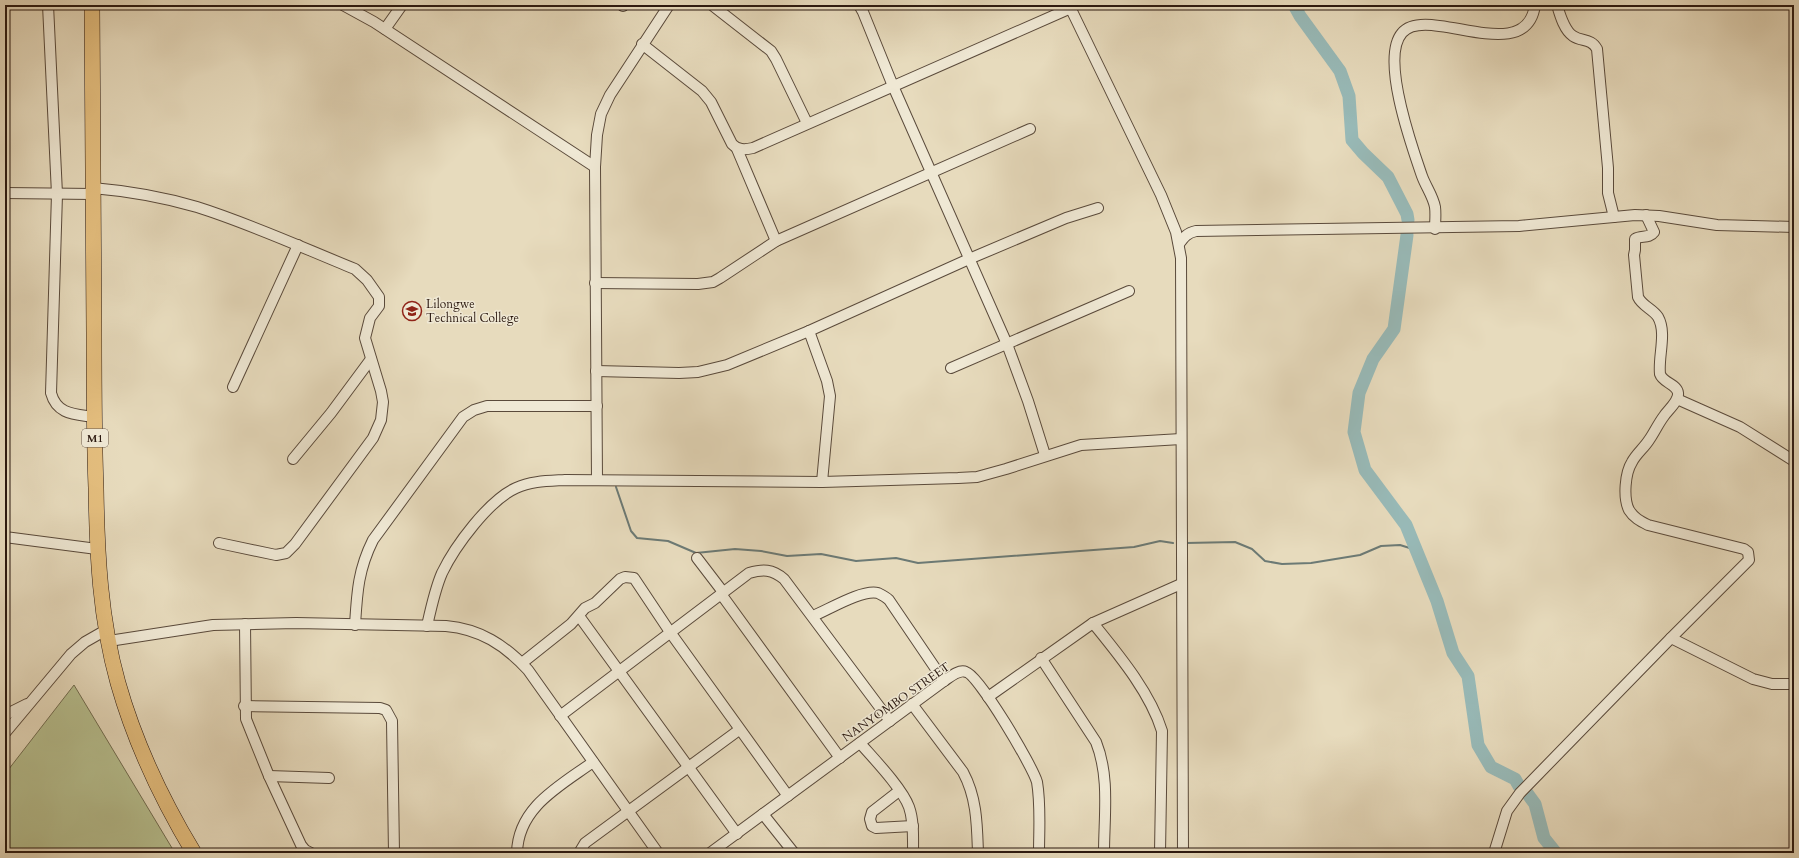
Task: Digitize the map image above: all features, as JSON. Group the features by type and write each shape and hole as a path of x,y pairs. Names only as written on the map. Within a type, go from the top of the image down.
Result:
{"highway":[{"name":"M1","path":"92,5 94,418 97,548 107,635 128,716 145,758 176,821 194,853"}],"street":[{"path":"48,5 57,194 51,393 53,402 60,409 70,414 94,418"},
{"path":"343,5 385,29 595,167"},
{"path":"385,29 402,5"},
{"path":"597,480 595,167 597,135 601,114 610,95 669,5"},
{"path":"712,5 771,51 807,124"},
{"path":"858,5 863,12 893,86 1007,344 1028,401 1045,455"},
{"path":"1435,229 1435,209 1433,201 1418,165 1397,94 1395,56 1396,43 1400,34 1406,28 1420,24 1489,34 1508,33 1523,27 1529,22 1536,5"},
{"path":"1557,5 1568,31 1577,38 1590,42 1596,49 1608,168 1608,193 1614,216"},
{"path":"737,149 753,148 1070,6 1161,195 1179,244 1182,272 1181,584 1183,853"},
{"path":"642,44 702,91 711,102 727,138 737,149 776,241"},
{"path":"595,283 706,283 720,278 776,241 1030,129"},
{"path":"5,193 57,194 93,191 127,191 196,207 261,230 355,269 367,280 379,297 379,306 370,318 366,333 366,344 383,402 382,412 373,438 295,544 286,553 276,554 219,544"},
{"path":"596,371 626,373 679,373 727,365 809,331 969,259 1066,218 1098,208"},
{"path":"1179,244 1190,232 1196,231 1435,229 1519,226 1614,216 1646,215 1716,225 1794,227"},
{"path":"1494,853 1507,811 1512,803 1671,638 1748,562 1750,558 1748,552 1744,549 1648,525 1636,519 1629,510 1626,501 1626,483 1630,464 1644,448 1662,419 1677,399 1676,388 1662,379 1660,374 1662,330 1657,315 1641,302 1638,297 1634,255 1635,239 1638,237 1648,236 1654,232 1646,215"},
{"path":"233,387 298,245"},
{"path":"951,368 1129,291"},
{"path":"809,331 828,380 830,396 822,482"},
{"path":"294,459 331,413 371,359"},
{"path":"1677,399 1740,427 1794,460"},
{"path":"355,625 357,585 360,570 373,540 463,417 474,410 487,406 597,406"},
{"path":"427,626 434,594 447,563 477,522 496,502 516,488 531,483 565,480 822,482 977,477 1006,469 1045,455 1090,443 1181,439"},
{"path":"5,536 97,548"},
{"path":"697,558 840,758"},
{"path":"560,716 749,573 768,570 777,573 784,579 890,720"},
{"path":"522,663 579,616 585,608 595,603 620,579 629,577 634,578 739,730 788,796"},
{"path":"988,696 1093,623 1181,584"},
{"path":"813,616 859,595 872,593 884,596 889,600 944,681"},
{"path":"579,616 737,834"},
{"path":"1093,623 1110,644 1145,694 1158,717 1162,731 1160,853"},
{"path":"245,624 244,706 246,718 269,776 301,845 305,850 311,853"},
{"path":"5,733 71,654 85,642 107,635 245,624 460,627 497,642 522,663 658,853"},
{"path":"1671,638 1753,679 1772,684 1794,684"},
{"path":"1041,658 1096,742 1102,755 1105,776 1104,853"},
{"name":"NANYOMBO STREET","path":"712,853 944,681 958,672 967,672 971,674 988,696 1034,772 1038,793 1039,853"},
{"path":"5,714 30,702"},
{"path":"912,704 969,782 976,806 978,853"},
{"path":"244,706 380,708 386,710 392,721 394,853"},
{"path":"579,853 585,843 739,730"},
{"path":"860,742 909,806 913,826 913,853"},
{"path":"517,853 517,844 522,827 530,812 542,800 592,762"},
{"path":"269,776 329,778"},
{"path":"899,791 872,812 870,819 872,826 876,828 913,826"},
{"path":"763,814 794,853"}],"green space":[{"path":"74,685 175,853 5,853 5,774"}],"waterway":[{"path":"1294,5 1300,16 1340,71 1349,96 1352,140 1388,177 1407,214 1408,220"},
{"path":"1407,235 1394,329 1373,359 1359,393 1354,432 1365,470 1406,525 1437,601 1453,653 1468,676 1478,745 1491,767 1515,779 1519,786"},
{"path":"616,487 631,531 637,538 668,541 696,553 735,549 761,551 787,556 821,554 856,561 896,558 918,563 1134,547 1160,541 1173,543"},
{"path":"1186,543 1235,542 1252,549 1265,561 1282,564 1311,563 1360,555 1381,546 1400,545 1416,550"},
{"path":"1527,793 1535,804 1544,838 1556,853"}],"place":[{"name":"Lilongwe Technical College","path":"412,311"}]}
